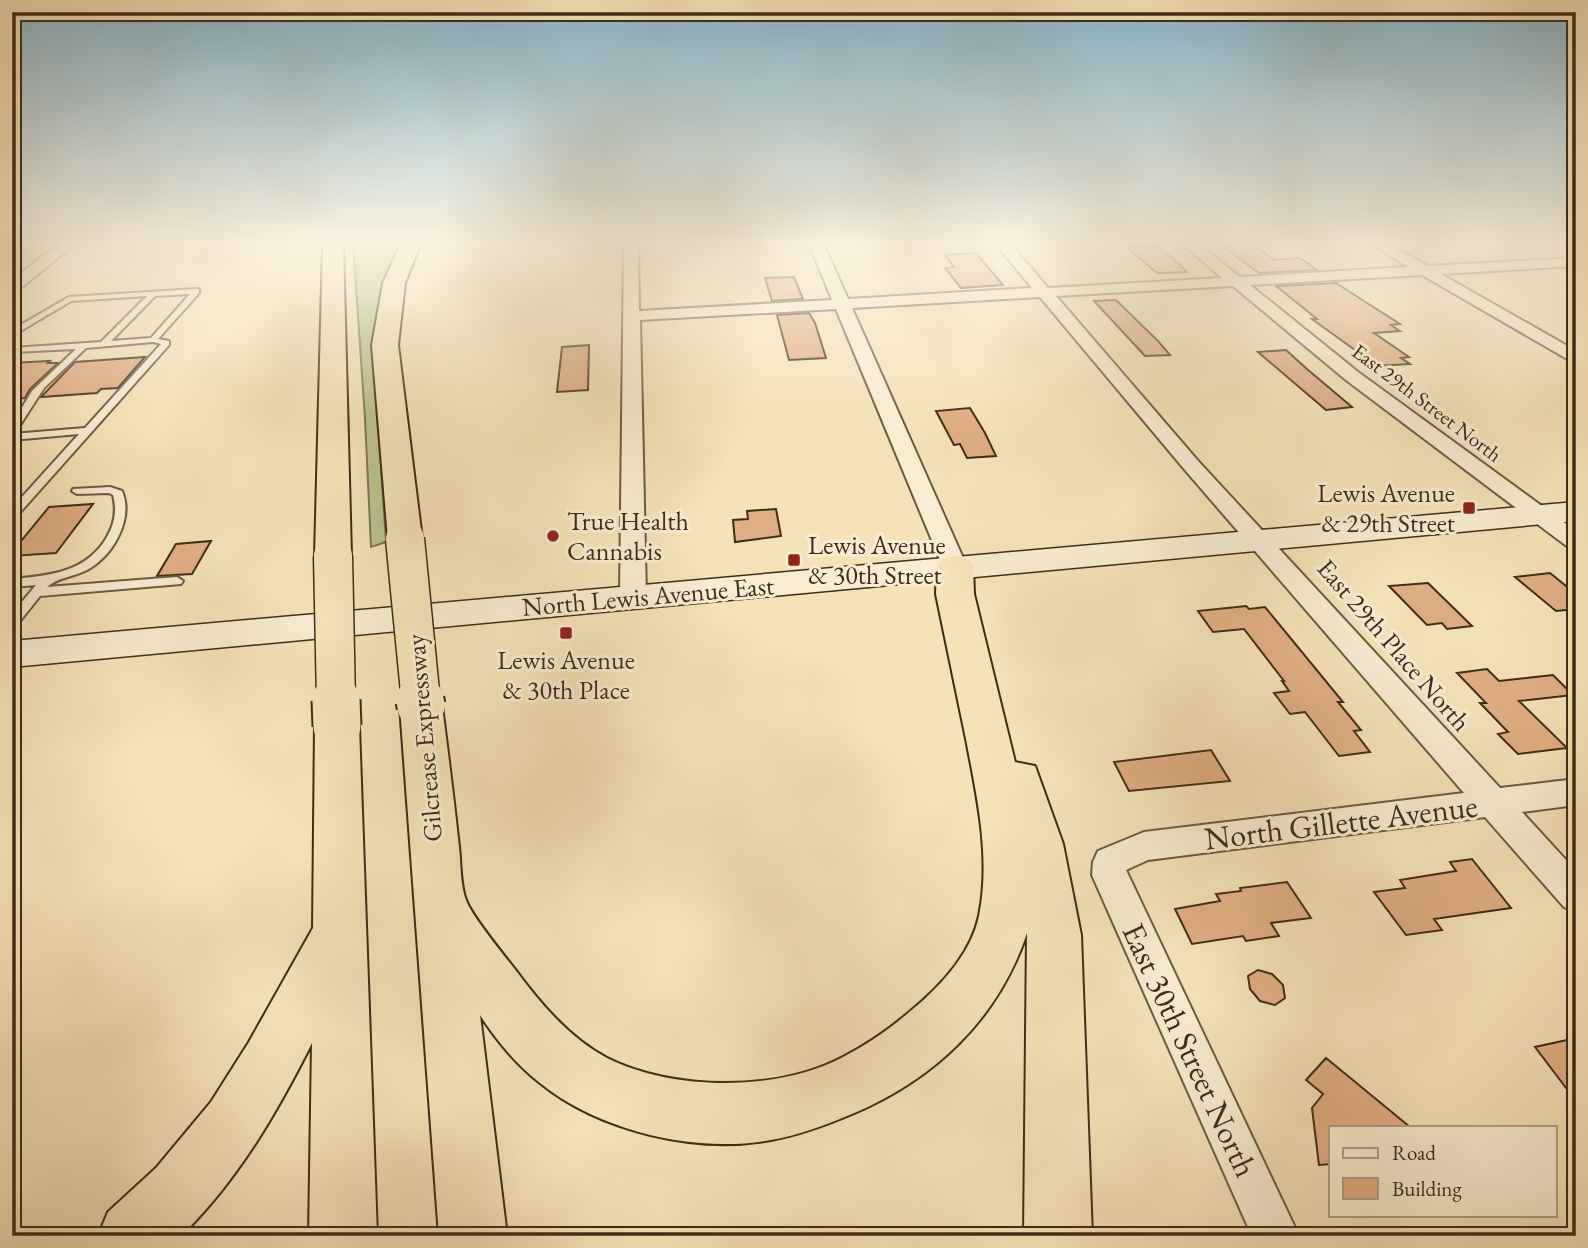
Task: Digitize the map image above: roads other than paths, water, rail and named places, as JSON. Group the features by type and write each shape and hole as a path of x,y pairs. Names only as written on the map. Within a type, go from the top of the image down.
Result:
{"highway":[{"path":"333,301 333,556 341,929 343,1236"},
{"name":"Gilcrease Expressway","path":"391,301 386,345 390,396 473,1236"},
{"path":"390,396 410,301"},
{"path":"440,907 510,1010 534,1035 583,1077 617,1094 656,1106 703,1114 777,1109 838,1093 896,1062 932,1031 975,984 993,956 1005,916 1009,876 1007,824 955,594 955,567"},
{"path":"955,567 972,592 1020,784 1039,844 1054,935 1058,1236"},
{"path":"132,1236 201,1165 244,1107 341,929"}],"main road":[{"name":"North Lewis Avenue East","path":"12,654 1576,511"}],"street":[{"path":"632,301 633,597"},
{"path":"632,316 873,301"},
{"name":"East 29th Place North","path":"1051,301 1192,466 1576,896"},
{"name":"East 29th Street North","path":"1260,301 1352,376 1576,542"},
{"path":"1477,301 1576,359"},
{"path":"841,303 955,567"},
{"name":"North Gillette Avenue","path":"1110,862 1144,846 1576,792"},
{"name":"East 30th Street North","path":"1110,862 1110,875 1276,1236"}],"lane":[{"path":"12,334 65,301"},
{"path":"104,344 146,301"},
{"path":"153,340 187,301"},
{"path":"12,350 153,340 166,343 12,516"},
{"path":"12,430 32,405 32,398 84,346"},
{"path":"12,437 86,431"},
{"path":"12,583 66,576 89,564 109,541 120,519 123,505 118,492 77,491"},
{"path":"12,623 47,580"},
{"path":"38,592 177,581"}],"place":[{"name":"Lewis Avenue & 29th Street","path":"1469,508"},
{"name":"True Health Cannabis","path":"553,536"},
{"name":"Lewis Avenue & 30th Street","path":"794,560"},
{"name":"Lewis Avenue & 30th Place","path":"566,633"}]}
